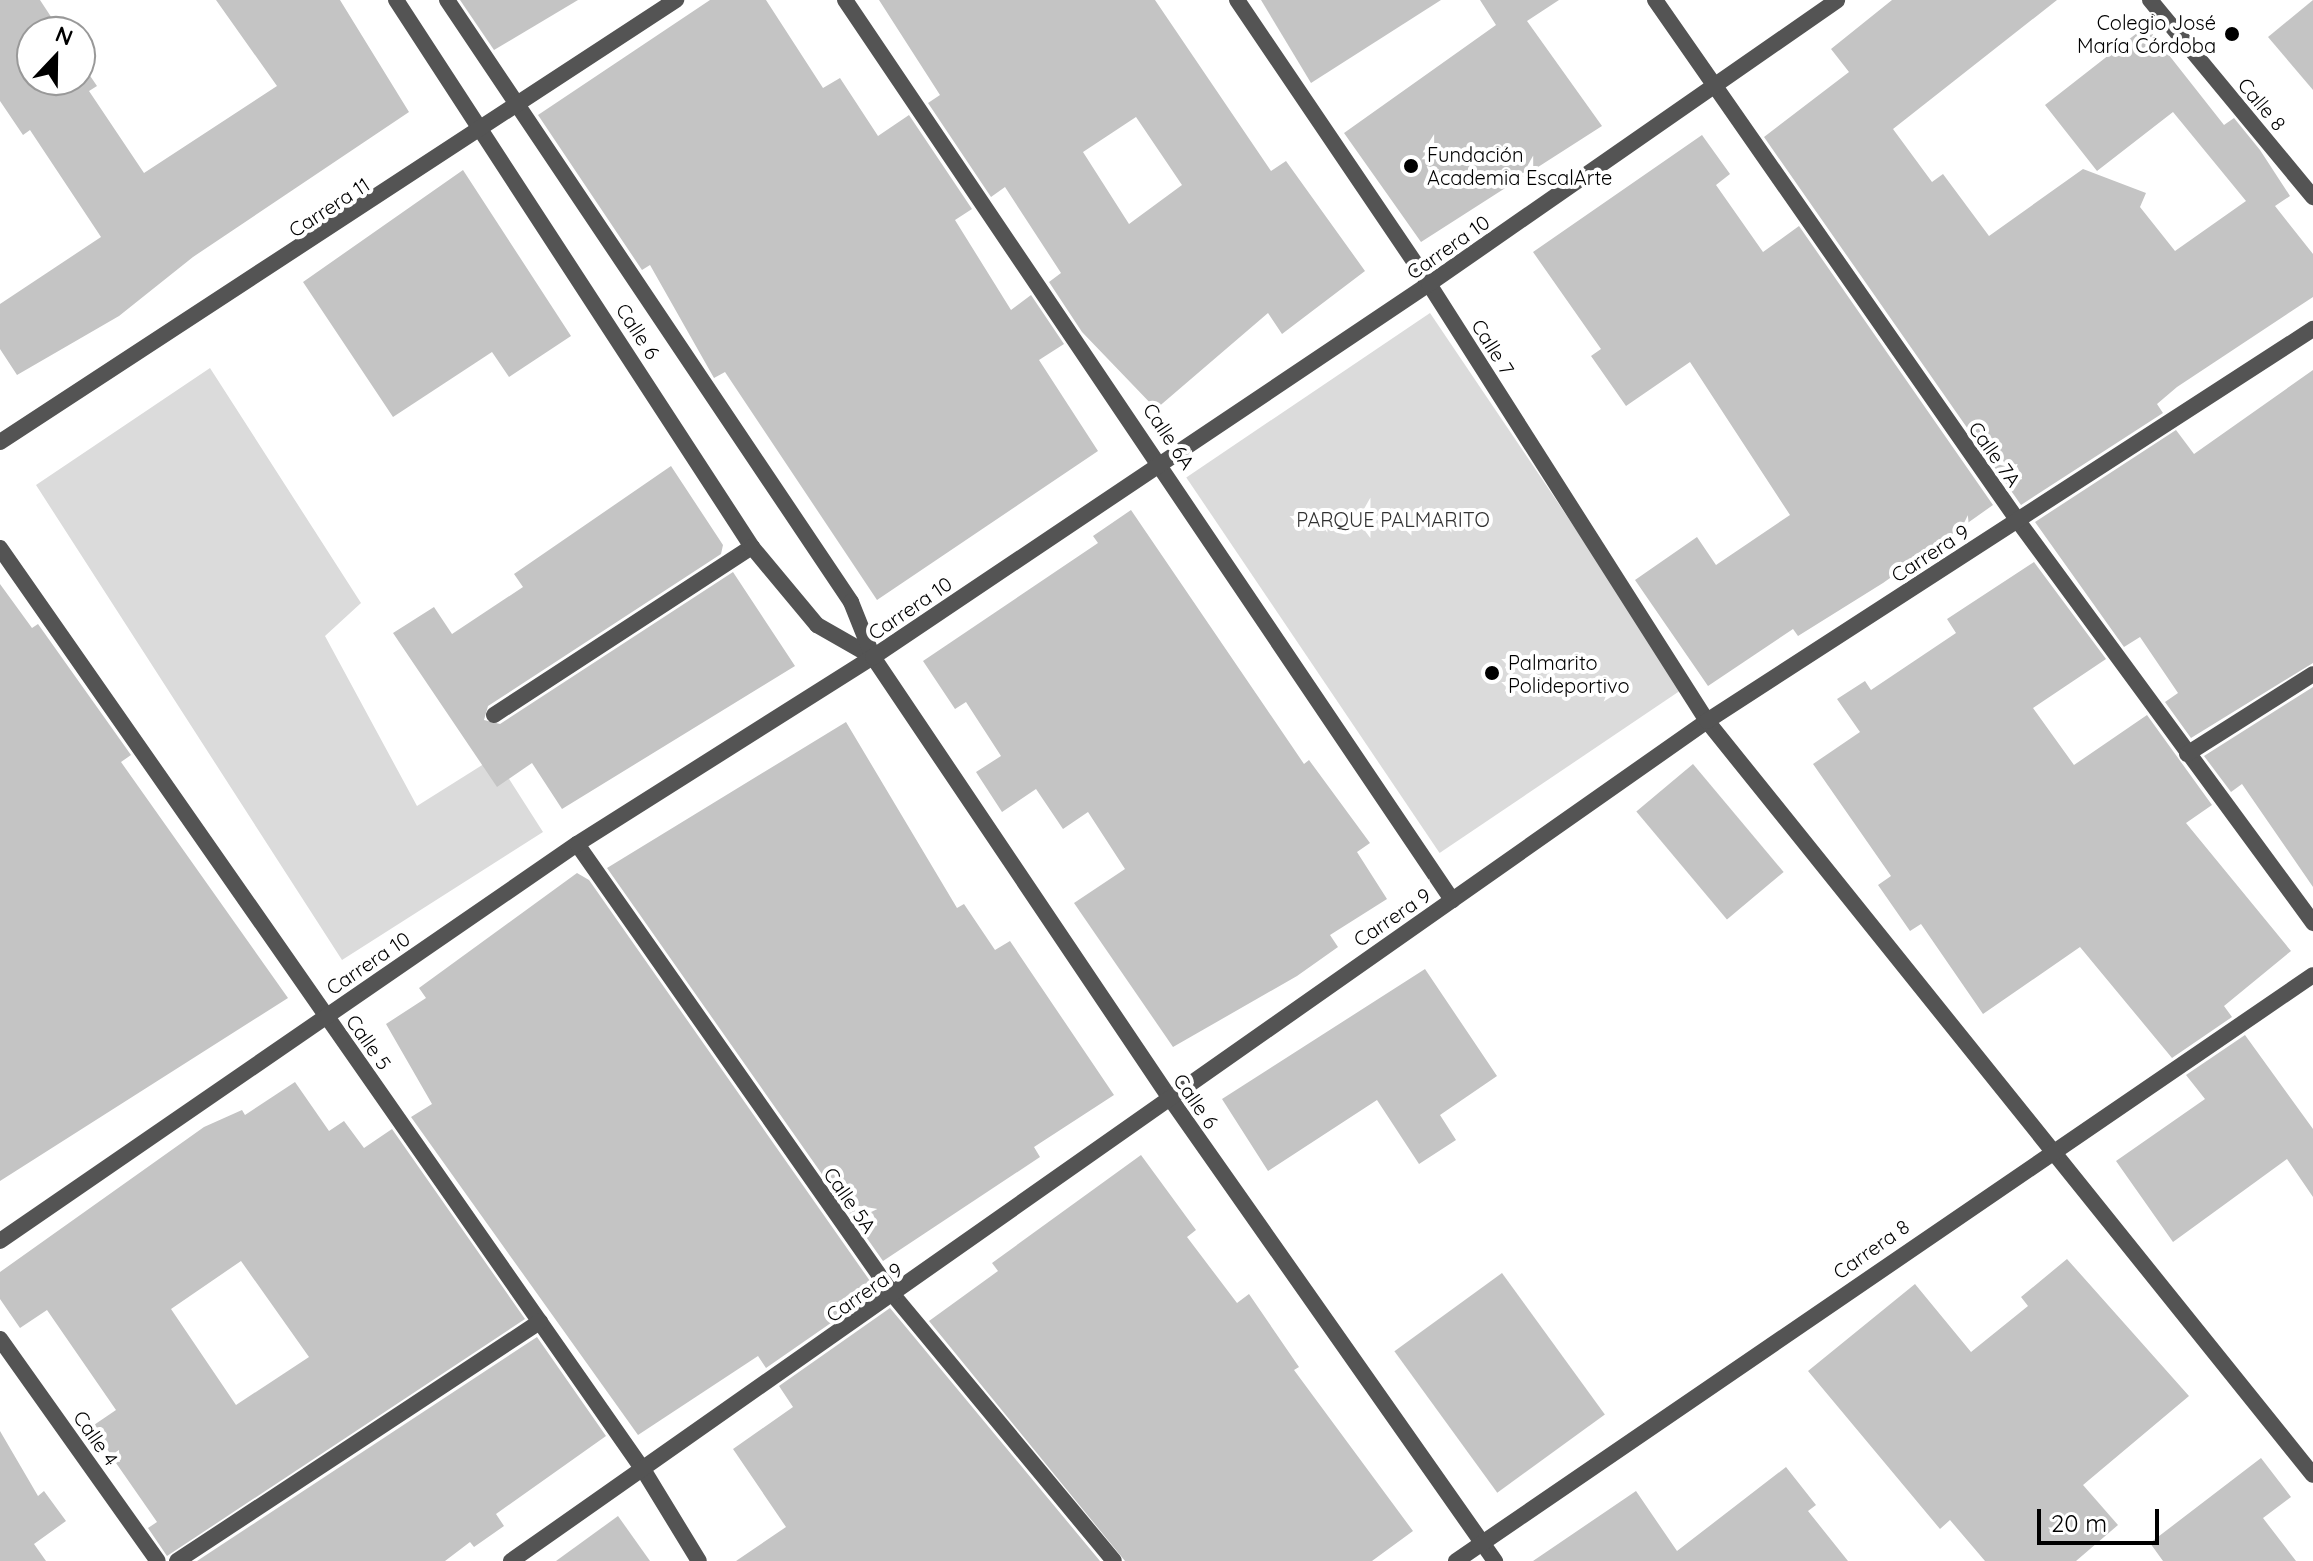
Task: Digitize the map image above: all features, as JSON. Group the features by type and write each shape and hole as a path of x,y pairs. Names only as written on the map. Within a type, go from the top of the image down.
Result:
{"street":[{"name":"Calle 6","path":"396,0 486,130 752,547 817,625 873,657"},
{"name":"Calle 6","path":"447,0 851,602 873,657 1167,1094 1495,1561"},
{"name":"Carrera 11","path":"0,442 486,130 518,104 676,0"},
{"name":"Calle 6A","path":"845,0 1163,462 1452,900"},
{"name":"Calle 7","path":"1237,0 1429,284 1707,721 2047,1151 2313,1475"},
{"name":"Calle 7A","path":"1655,0 2018,521 2313,923"},
{"name":"Carrera 10","path":"0,1241 577,844 873,657 1429,284 1837,0"},
{"name":"Calle 8","path":"2150,0 2313,197"},
{"name":"Carrera 9","path":"511,1561 894,1296 1167,1094 1707,721 2313,329"},
{"path":"494,715 752,547"},
{"name":"Calle 5","path":"0,548 644,1471 699,1561"},
{"path":"2187,754 2313,674"},
{"name":"Calle 5A","path":"577,844 894,1296 1114,1561"},
{"name":"Carrera 8","path":"1456,1561 2047,1151 2313,975"},
{"path":"177,1561 540,1322"},
{"name":"Calle 4","path":"0,1339 158,1561"}],"green space":[{"name":"PARQUE PALMARITO","path":"1430,313 1683,689 1440,853 1186,477"},
{"path":"210,368 361,603 325,636 417,806 495,757 543,832 342,960 36,485"}],"building":[{"path":"0,0 40,0 50,16 16,16 16,96 92,96 144,173 277,86 216,0 340,0 409,112 193,257 119,316 17,375 0,349 0,304 101,237 30,130 23,135 0,101"},
{"path":"460,0 578,0 494,50"},
{"path":"710,0 766,0 823,88 840,78 878,136 909,115 972,209 955,220 1011,310 1031,295 1064,344 1039,360 1098,451 877,600 725,372 714,378 650,265 642,270 538,115"},
{"path":"879,0 1155,0 1271,171 1286,161 1365,271 1282,334 1268,313 1156,409 1082,332 1049,282 1061,273 1005,187 991,197 928,103 940,95","holes":["1136,117 1182,185 1129,224 1083,152"]},
{"path":"1261,0 1441,0 1311,83"},
{"path":"1480,0 1559,0 1527,21 1602,126 1421,242 1344,133 1496,25"},
{"path":"1892,0 2057,0 1893,129 1932,182 1943,174 1989,236 2083,169 2146,193 2140,207 2175,251 2246,201 2173,112 2097,171 2045,105 2146,26 2224,125 2234,118 2260,150 2290,196 2275,206 2313,254 2313,297 2177,387 2157,404 2163,413 2021,505 1764,137 1849,72 1831,49"},
{"path":"2313,0 2313,90 2268,37"},
{"path":"1702,135 1730,174 1716,185 1763,252 1799,226 1993,505 1883,583 1798,636 1793,629 1708,686 1635,580 1697,537 1716,565 1790,515 1690,362 1626,406 1591,356 1601,349 1533,252"},
{"path":"463,170 571,336 509,377 492,352 393,417 303,282"},
{"path":"2313,370 2313,663 2191,738 2165,702 2178,693 2140,637 2124,647 2035,522 2176,430 2194,454"},
{"path":"671,466 723,545 721,554 488,706 484,720 500,724 733,572 795,666 562,809 532,763 497,787 393,633 434,607 452,634 523,587 514,574"},
{"path":"1131,510 1304,764 1309,760 1370,843 1357,852 1387,899 1330,935 1338,947 1297,976 1173,1047 1074,903 1125,869 1088,812 1063,829 1036,789 1002,812 976,772 1001,756 966,702 955,709 923,661 1098,543 1093,536"},
{"path":"2034,562 2106,659 2033,708 2074,765 2147,715 2212,805 2186,823 2291,951 2224,1006 2232,1017 2172,1058 2080,947 1983,1014 1921,924 1910,931 1878,885 1891,876 1813,764 1860,732 1837,699 1865,681 1871,690 1956,633 1947,619"},
{"path":"0,584 32,628 38,624 131,755 121,762 288,998 0,1181"},
{"path":"2313,687 2313,887 2242,784 2231,792 2204,756"},
{"path":"846,722 957,908 964,904 995,950 1010,941 1114,1095 1034,1147 1040,1157 883,1261 607,868"},
{"path":"1693,764 1784,872 1727,920 1636,812"},
{"path":"577,873 589,880 877,1291 766,1368 758,1356 638,1435 411,1117 432,1104 386,1024 426,998 419,988"},
{"path":"1425,969 1497,1076 1440,1115 1456,1140 1419,1164 1377,1100 1268,1171 1222,1099"},
{"path":"2245,1035 2313,1129 2313,1197 2287,1159 2173,1242 2116,1161 2205,1099 2186,1075"},
{"path":"295,1082 329,1131 344,1121 364,1148 392,1129 525,1319 167,1556 148,1528 157,1522 91,1427 116,1410 47,1310 20,1328 0,1299 0,1272 204,1127 242,1110 245,1115","holes":["241,1261 309,1357 236,1405 171,1309"]},
{"path":"1141,1155 1196,1230 1187,1237 1237,1303 1249,1294 1299,1367 1294,1370 1413,1531 1372,1561 1125,1561 929,1321 998,1271 992,1263"},
{"path":"2067,1259 2189,1396 2083,1485 2118,1525 2076,1561 1985,1561 1950,1520 1940,1529 1808,1371 1915,1284 1971,1352 2028,1306 2021,1297"},
{"path":"1502,1273 1605,1415 1497,1493 1394,1351"},
{"path":"890,1308 1100,1561 736,1561 786,1527 733,1449 793,1407 779,1386"},
{"path":"537,1337 606,1436 496,1514 504,1526 474,1547 470,1542 445,1561 197,1561"},
{"path":"0,1431 38,1496 44,1491 66,1521 34,1544 46,1561 0,1561"},
{"path":"2261,1458 2291,1497 2263,1518 2296,1561 2163,1561 2150,1543"},
{"path":"1786,1467 1816,1505 1808,1511 1848,1561 1533,1561 1636,1491 1677,1551"},
{"path":"618,1516 650,1561 556,1561"}],"place":[{"name":"Colegio José María Córdoba","path":"2232,34"},
{"name":"Fundación Academia EscalArte","path":"1411,166"},
{"name":"Palmarito Polideportivo","path":"1492,673"}]}
